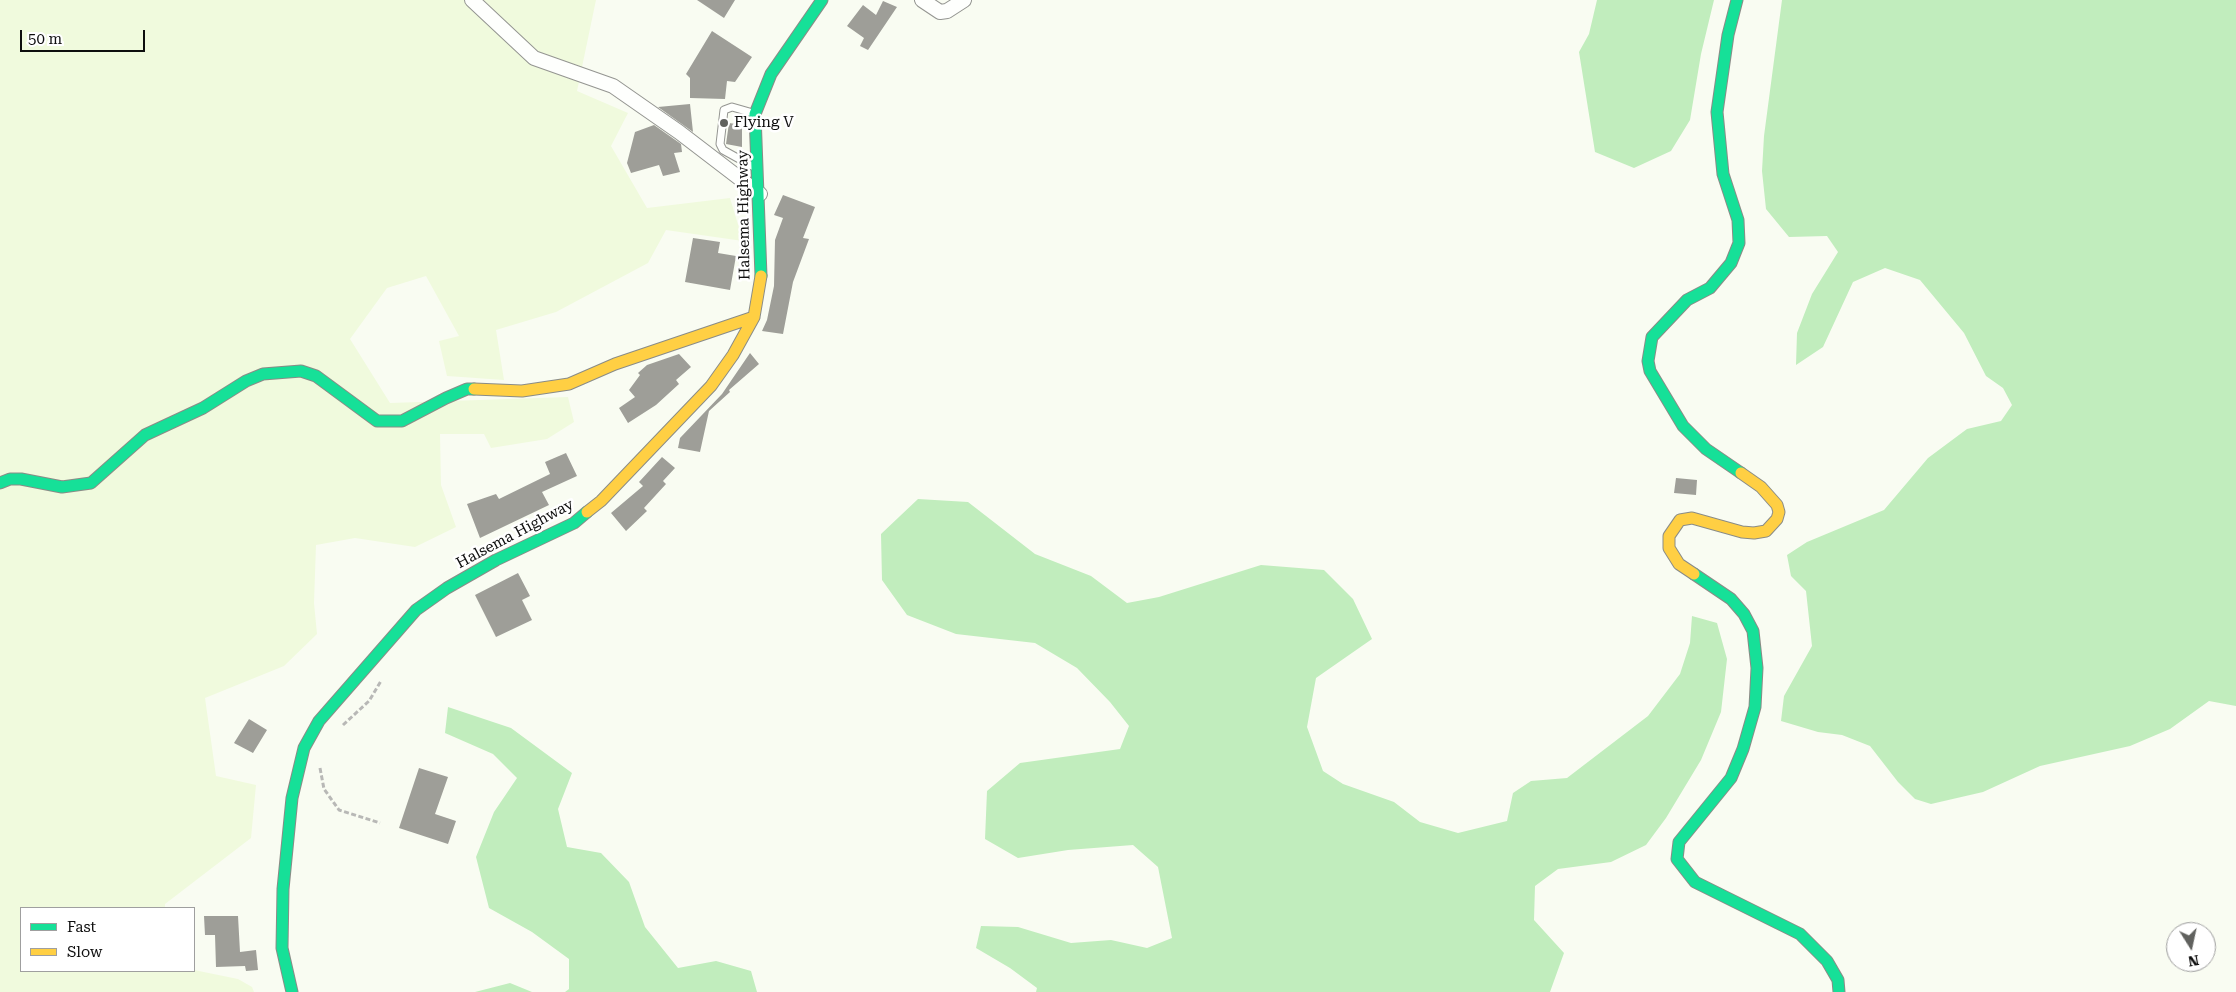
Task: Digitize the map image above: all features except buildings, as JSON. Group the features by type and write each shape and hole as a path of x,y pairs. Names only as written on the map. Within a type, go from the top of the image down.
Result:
{"main road":[{"name":"Halsema Highway","path":"292,992 282,948 283,889 292,798 304,748 319,721 416,610 448,588 496,560 574,523 601,501 711,386 733,355 754,317 762,265 756,114 771,74 822,0"},
{"path":"1737,0 1728,35 1717,112 1723,174 1738,220 1739,243 1731,264 1710,288 1687,300 1652,336 1648,360 1650,371 1683,426 1706,449 1761,486 1777,505 1779,512 1774,524 1766,531 1754,534 1692,518 1680,520 1674,526 1669,536 1669,548 1679,564 1731,600 1744,614 1753,631 1756,668 1755,707 1743,750 1731,778 1679,842 1677,860 1695,882 1800,934 1827,961 1838,980 1839,992"},
{"path":"0,483 10,479 21,479 62,487 91,483 146,435 203,408 246,381 263,374 301,371 316,376 377,421 402,421 466,389 522,391 568,384 615,364 754,317"}],"street":[{"path":"472,0 534,58 613,86 679,132 760,194"},
{"path":"922,0 940,12 947,12 964,0"}],"lane":[{"path":"756,114 732,107 724,110 720,144 723,150 759,170"}],"path":[{"path":"342,727 369,701 382,679"},
{"path":"319,762 324,789 339,810 380,823"}],"green space":[{"path":"0,0 596,0 577,91 628,113 611,146 647,208 730,198 743,241 666,230 648,263 556,312 496,330 504,380 447,376 439,341 459,336 426,276 387,288 350,339 390,403 568,397 574,422 547,439 491,448 484,434 440,434 441,485 456,527 415,547 355,538 316,545 314,603 317,634 284,666 205,698 216,776 256,785 251,838 165,904 165,907 20,907 20,972 195,972 195,970 238,979 252,987 254,992 0,992"},
{"path":"1597,0 1714,0 1701,54 1690,120 1671,151 1634,168 1595,152 1579,52 1589,34"},
{"path":"1782,0 2236,0 2236,706 2209,701 2170,729 2130,746 2040,766 1983,792 1931,804 1915,799 1898,782 1870,746 1842,735 1818,732 1781,721 1784,696 1812,646 1806,591 1791,576 1787,555 1807,542 1884,510 1928,458 1967,429 2001,421 2012,405 2003,388 1986,376 1964,333 1920,280 1885,268 1853,282 1823,347 1796,365 1797,333 1812,294 1838,252 1827,236 1789,237 1766,209 1762,171 1764,136"},
{"path":"918,499 968,502 1035,554 1091,576 1127,603 1159,597 1261,565 1324,570 1353,599 1372,639 1316,678 1307,727 1323,771 1343,784 1394,802 1420,822 1458,833 1507,821 1513,793 1531,781 1567,778 1648,716 1680,674 1690,643 1692,616 1717,623 1727,659 1721,712 1701,760 1666,818 1646,845 1611,862 1558,869 1535,886 1534,920 1564,953 1550,992 1036,992 1037,988 1010,968 976,948 981,926 1018,927 1071,943 1111,940 1147,948 1172,938 1158,867 1133,845 1068,850 1018,858 985,839 987,791 1020,763 1120,749 1129,726 1110,702 1077,668 1035,643 956,634 907,615 882,580 881,534"},
{"path":"448,707 511,728 572,773 558,809 567,847 601,853 629,882 645,927 678,968 716,961 751,971 757,992 565,992 569,989 569,959 532,932 489,908 476,857 494,812 517,778 493,754 445,733"},
{"path":"510,983 532,992 475,992"}],"traffic: fast":[{"path":"761,276 755,114 771,74 822,0"},
{"path":"1737,0 1728,35 1717,112 1723,174 1738,220 1739,243 1731,263 1710,288 1687,300 1652,337 1648,361 1650,371 1683,426 1706,449 1741,473"},
{"path":"0,483 10,479 21,479 62,487 91,483 145,435 203,408 246,381 263,374 301,371 316,376 377,421 402,421 446,398 467,389 474,389"},
{"path":"292,992 282,948 283,889 292,798 304,748 319,721 416,610 447,588 496,560 574,523 587,512"},
{"path":"1694,574 1731,599 1744,614 1753,631 1757,668 1755,707 1743,749 1731,778 1679,842 1677,859 1695,882 1800,934 1827,961 1838,980 1839,992"}],"traffic: slow":[{"path":"587,512 601,501 711,386 733,355 754,317 761,276"},
{"path":"474,389 522,391 569,384 615,364 754,317"},
{"path":"1694,574 1679,564 1669,548 1669,536 1680,520 1692,518 1742,532 1754,533 1766,531 1777,519 1779,512 1777,505 1761,487 1741,473"}],"place":[{"name":"Flying V","path":"724,123"}]}
